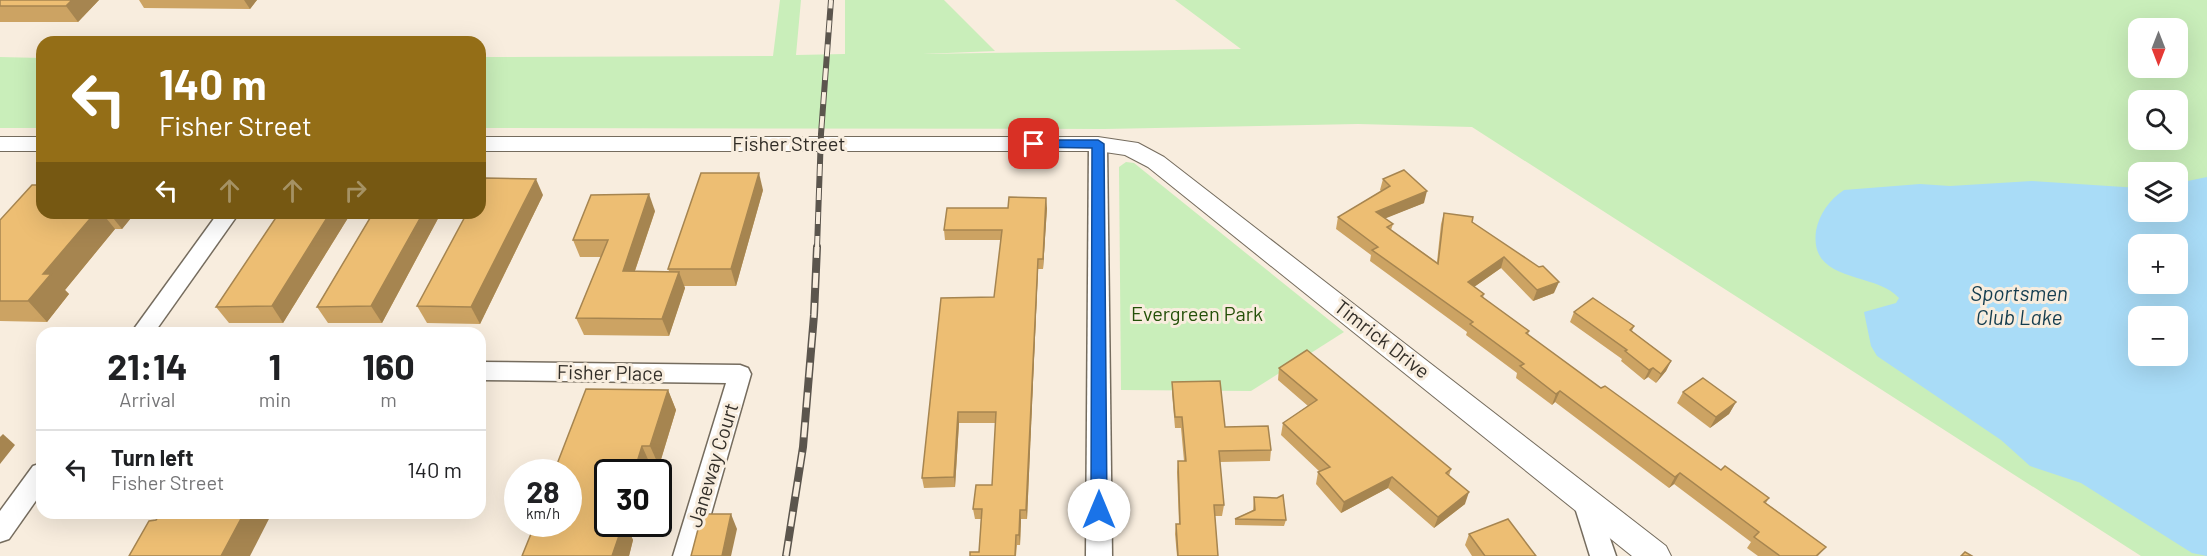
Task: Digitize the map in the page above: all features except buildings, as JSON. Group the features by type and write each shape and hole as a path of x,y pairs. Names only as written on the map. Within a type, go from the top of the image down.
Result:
{"street":[{"path":"0,144 36,144"},
{"name":"Fisher Street","path":"486,144 1098,144"},
{"path":"1098,144 1099,556"},
{"name":"Timrick Drive","path":"1098,144 1130,148 1156,162 1655,556"},
{"path":"146,327 226,219"},
{"name":"Fisher Place","path":"486,371 740,374"},
{"name":"Janeway Court","path":"686,556 740,374"},
{"path":"0,531 36,481"},
{"path":"1584,498 1603,556"}],"green space":[{"path":"780,0 801,0 796,55 845,54 845,0 944,0 995,51 923,54 1241,49 1175,0 2207,0 2207,556 2141,556 1472,127 1358,124 1104,129 486,128 486,57 773,56"},
{"path":"0,57 36,58 36,128 0,128"},
{"name":"Evergreen Park","path":"1126,162 1134,163 1344,332 1251,391 1121,390 1119,167"}],"water":[{"name":"Sportsmen Club Lake","path":"2207,177 2207,556 2192,553 2081,483 2030,466 2001,440 1877,356 1871,346 1864,312 1896,303 1899,298 1875,284 1833,268 1823,260 1817,248 1816,231 1822,213 1830,202 1844,190 1920,184 1950,186 2032,181 2128,187 2128,222 2188,222 2188,181"}],"railway":[{"path":"817,248 821,134 831,0"},
{"path":"786,556 803,447 817,247"}],"route":[{"path":"1034,144 1098,144 1099,510"}]}
